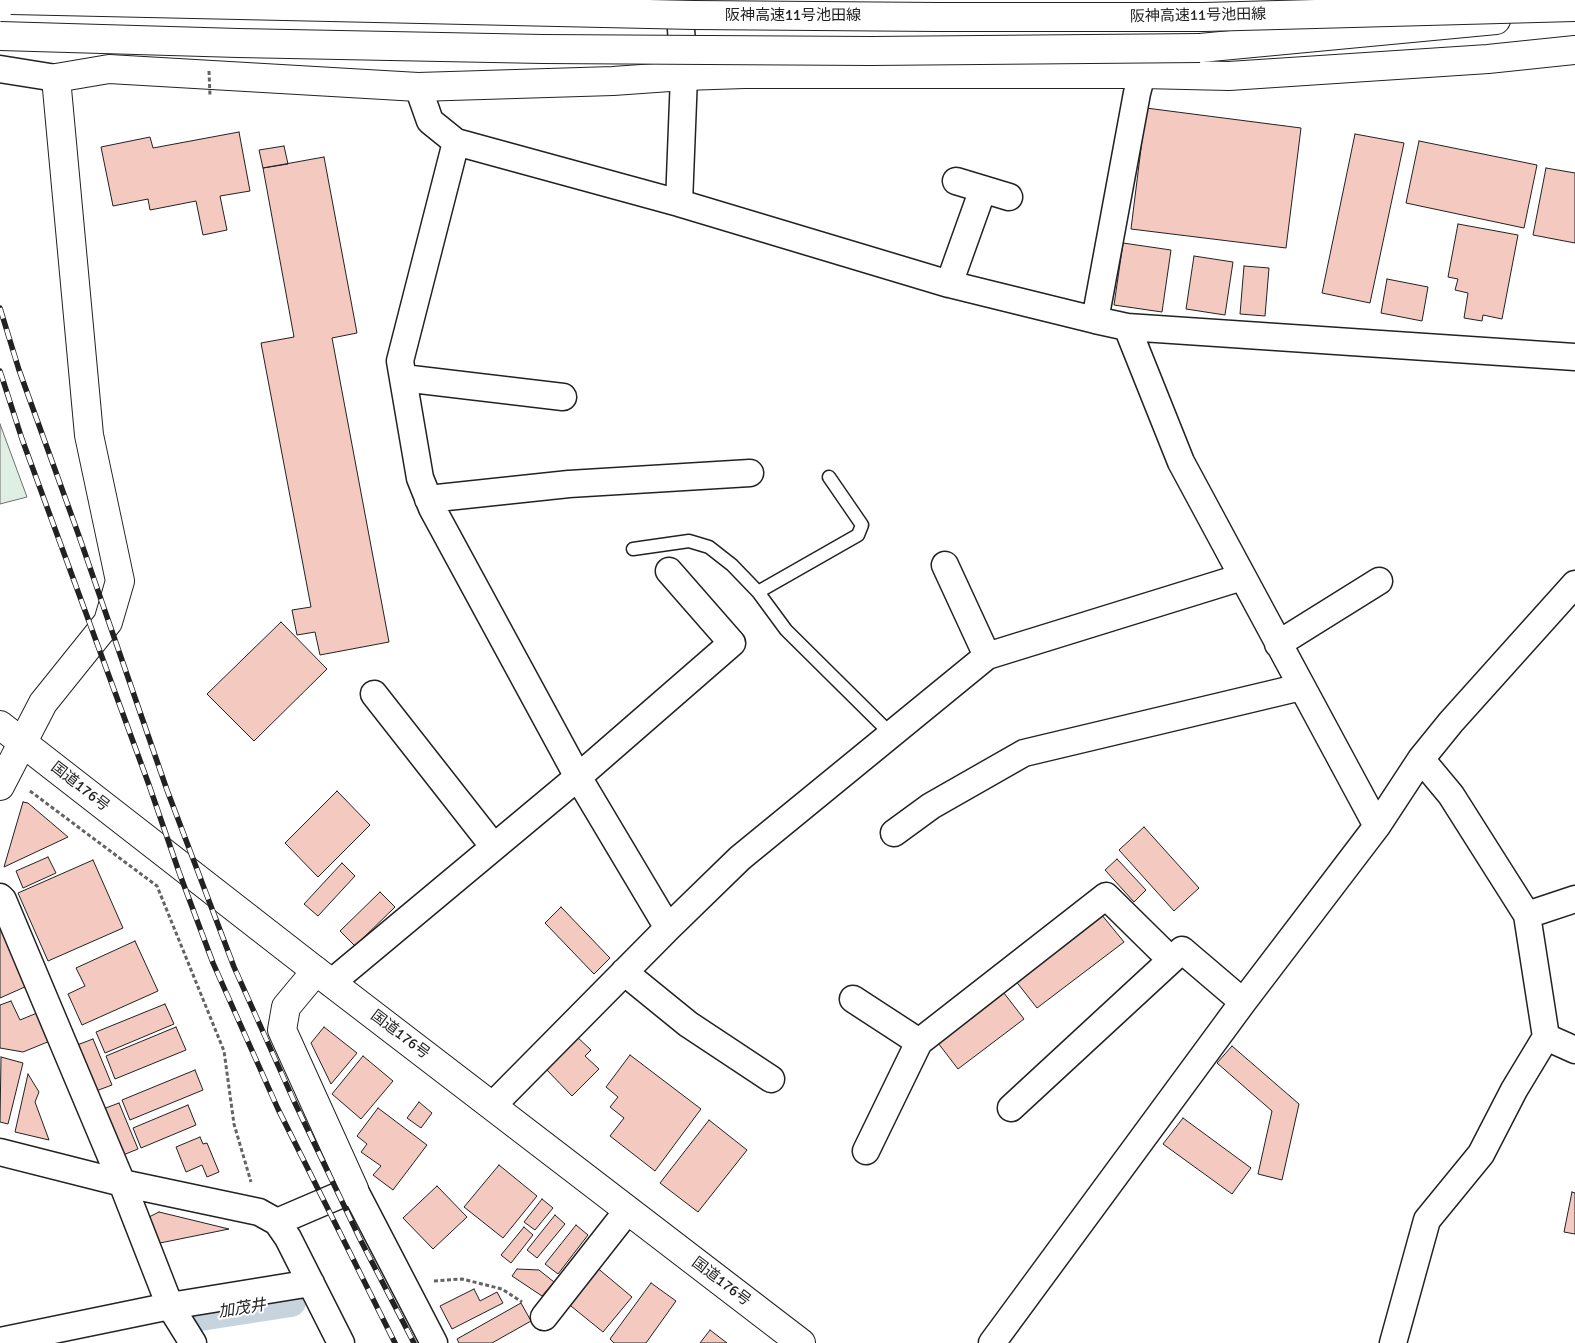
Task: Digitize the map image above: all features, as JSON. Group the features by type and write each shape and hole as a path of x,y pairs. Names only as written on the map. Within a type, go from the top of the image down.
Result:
{"main road":[{"name":"阪神高速11号池田線","path":"12,0 694,15 928,17 1204,17 1575,7"},
{"path":"0,36 228,43 543,49 871,51 1200,48 1575,13"},
{"path":"3,779 43,703 108,622 120,580 89,434 56,78 109,69 418,87 613,81 744,74 1142,74 1229,76 1488,59 1575,50"},
{"name":"国道176号","path":"0,725 323,977 801,1343"},
{"path":"323,977 286,1007 282,1030 354,1189"}],"street":[{"path":"663,0 680,13 684,76 679,203"},
{"path":"0,69 56,78"},
{"path":"1095,320 1142,74"},
{"path":"418,87 430,120 456,142 679,203 949,284 1095,320 1127,327 1575,357"},
{"path":"456,142 400,361 420,478 428,499 578,777 668,928"},
{"path":"956,181 1009,197"},
{"path":"949,284 983,189"},
{"path":"1127,327 1181,462 1377,826"},
{"path":"403,378 563,397"},
{"path":"428,499 569,484 750,473"},
{"path":"945,565 987,656"},
{"path":"323,977 494,847 578,777 732,643 669,570"},
{"path":"492,1106 740,858 987,656 1242,577"},
{"path":"1278,644 1379,581"},
{"path":"992,1343 1243,1002 1377,826 1421,759 1450,722 1575,584"},
{"path":"894,833 931,806 1024,753 1301,687"},
{"path":"374,694 494,847"},
{"path":"1393,1343 1427,1220 1481,1154 1514,1090 1546,1037 1526,915 1451,795 1421,759"},
{"path":"866,1152 919,1042 1106,896 1171,960"},
{"path":"0,897 3,900 122,1183 170,1306 193,1343"},
{"path":"1526,915 1575,899"},
{"path":"1011,1108 1182,950 1243,1002"},
{"path":"624,972 688,1024 771,1079"},
{"path":"853,999 919,1042"},
{"path":"1546,1037 1575,1050"},
{"path":"0,1152 268,1217 354,1189 434,1343"},
{"path":"544,1317 628,1210"},
{"path":"268,1217 288,1238 341,1343"},
{"path":"0,1341 170,1306 311,1283"}],"lane":[{"path":"758,592 858,535 862,525 829,477"},
{"path":"633,549 689,541 708,547 732,565 758,592 786,630 892,734"}],"path":[{"path":"3,779 157,886 224,1051 234,1124 268,1217"},
{"path":"429,1282 462,1279 502,1289 544,1317"}],"green space":[{"path":"0,424 27,497 0,504"}],"building":[{"path":"1146,108 1301,128 1286,248 1131,229"},
{"path":"239,132 250,191 220,196 227,230 203,235 196,201 150,210 148,199 113,206 101,147 150,137 153,148"},
{"path":"1355,134 1404,143 1370,303 1322,293"},
{"path":"1419,141 1537,165 1524,228 1406,203"},
{"path":"284,146 288,164 263,168 259,150"},
{"path":"324,157 357,333 332,338 389,642 320,655 315,632 297,635 292,610 311,607 261,343 294,337 263,168"},
{"path":"1546,168 1575,173 1575,243 1533,235"},
{"path":"1458,224 1518,235 1502,319 1483,315 1482,321 1464,318 1468,293 1455,290 1458,279 1448,277"},
{"path":"1123,243 1171,250 1162,312 1114,305"},
{"path":"1194,256 1233,262 1225,315 1186,309"},
{"path":"1244,266 1269,268 1265,316 1240,314"},
{"path":"1387,279 1428,287 1422,321 1381,313"},
{"path":"281,622 327,669 254,741 207,694"},
{"path":"337,791 370,825 318,877 285,843"},
{"path":"23,802 28,803 68,837 4,867"},
{"path":"1144,827 1199,888 1174,911 1119,850"},
{"path":"48,857 56,873 23,888 16,871"},
{"path":"1117,859 1146,890 1134,902 1105,870"},
{"path":"93,860 123,928 48,961 18,893"},
{"path":"342,863 355,876 318,916 304,904"},
{"path":"380,892 395,907 355,946 340,931"},
{"path":"561,907 610,958 594,974 545,923"},
{"path":"1101,914 1124,942 1037,1008 1015,980"},
{"path":"0,921 27,986 0,998"},
{"path":"135,941 158,991 82,1025 68,994 85,986 76,968"},
{"path":"1004,993 1024,1019 958,1069 938,1043"},
{"path":"11,1001 20,1020 37,1013 50,1041 23,1052 0,1048 0,1005"},
{"path":"165,1004 174,1024 105,1053 96,1032"},
{"path":"176,1027 186,1050 115,1079 106,1056"},
{"path":"324,1027 357,1053 331,1084 311,1043"},
{"path":"575,1035 591,1050 585,1056 599,1069 572,1096 544,1067"},
{"path":"93,1039 112,1085 96,1091 77,1045"},
{"path":"1232,1046 1299,1104 1282,1180 1258,1174 1272,1111 1217,1063"},
{"path":"630,1055 701,1109 655,1171 610,1136 624,1118 610,1107 618,1097 606,1087"},
{"path":"363,1056 393,1081 361,1119 332,1094"},
{"path":"1,1057 23,1063 8,1124 0,1122"},
{"path":"195,1070 203,1090 130,1120 122,1100"},
{"path":"28,1074 39,1092 35,1102 49,1140 15,1132"},
{"path":"419,1102 432,1113 421,1128 407,1118"},
{"path":"119,1103 138,1149 123,1155 103,1109"},
{"path":"188,1105 196,1125 141,1148 133,1128"},
{"path":"378,1108 427,1145 393,1190 373,1175 381,1166 361,1152 367,1144 357,1136"},
{"path":"1183,1118 1251,1168 1232,1194 1163,1144"},
{"path":"709,1120 747,1150 698,1212 660,1183"},
{"path":"200,1137 203,1144 207,1143 219,1172 207,1177 202,1165 186,1172 176,1147"},
{"path":"499,1165 537,1196 503,1238 464,1207"},
{"path":"437,1186 467,1217 433,1249 403,1218"},
{"path":"1572,1192 1575,1193 1575,1234 1564,1232"},
{"path":"542,1199 553,1208 535,1230 524,1222"},
{"path":"159,1212 229,1229 160,1243 149,1217"},
{"path":"555,1215 565,1224 537,1258 527,1250"},
{"path":"576,1225 588,1235 558,1274 545,1264"},
{"path":"524,1227 533,1235 511,1263 501,1255"},
{"path":"595,1266 632,1297 603,1332 566,1302"},
{"path":"517,1269 539,1270 554,1282 542,1296 512,1276"},
{"path":"651,1283 676,1301 646,1343 614,1343 610,1339"},
{"path":"474,1289 480,1301 497,1292 503,1303 452,1329 440,1306"},
{"path":"521,1303 531,1321 492,1343 459,1343 457,1339"},
{"path":"710,1330 727,1343 700,1343"}],"waterway":[{"name":"加茂井","path":"194,1317 291,1302"}],"railway":[{"path":"0,308 19,370 167,790 234,967 294,1101 360,1239 414,1343"},
{"path":"0,371 22,439 213,963 278,1109 395,1343"}]}
